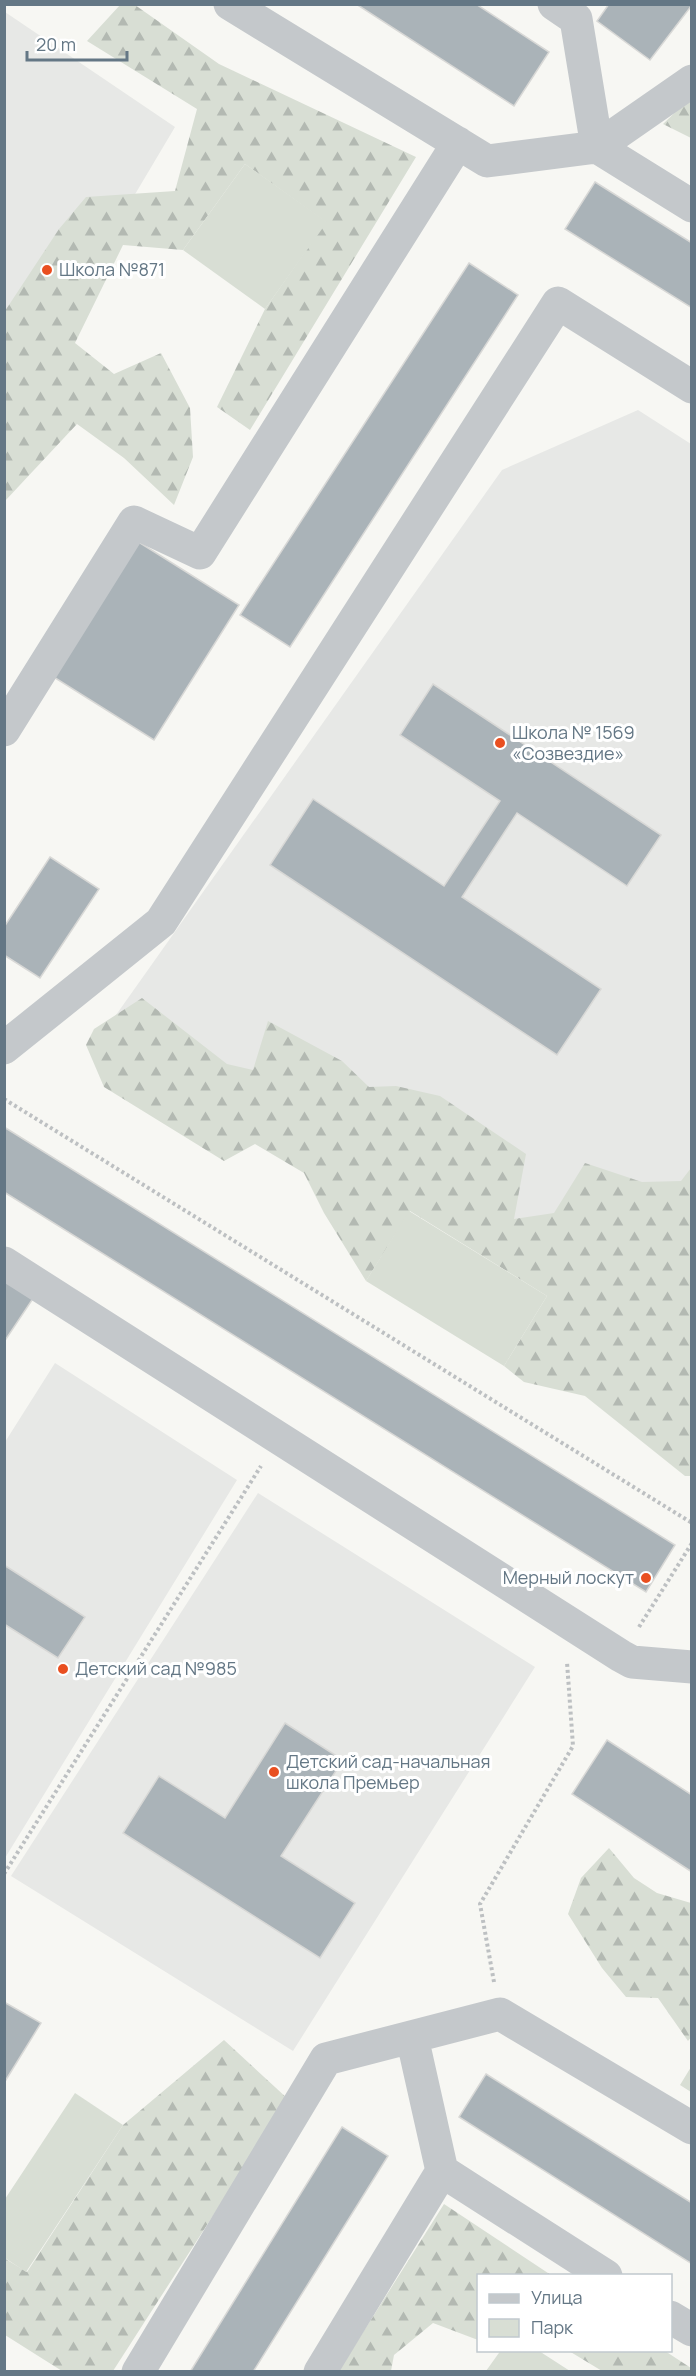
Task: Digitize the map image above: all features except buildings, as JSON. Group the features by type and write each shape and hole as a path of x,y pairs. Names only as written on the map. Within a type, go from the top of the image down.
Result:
{"lane":[{"path":"230,4 487,161 597,147 692,81"},
{"path":"554,4 576,19 597,147 692,206"},
{"path":"4,730 134,522 200,553 458,143"},
{"path":"4,1048 161,922 558,303 692,387"},
{"path":"4,1263 621,1656 632,1662 692,1667"},
{"path":"138,2372 326,2059 500,2014 692,2128"},
{"path":"320,2372 442,2171 412,2037"},
{"path":"442,2171 603,2274"},
{"path":"672,2318 692,2330"}],"path":[{"path":"4,1099 692,1523"},
{"path":"4,1874 279,1438"},
{"path":"621,1656 692,1543"},
{"path":"500,2014 480,1904 573,1746 564,1619"}],"shaded area":[{"name":"Школа №871","path":"5,12 175,127 5,413"},
{"name":"Школа № 1569 «Созвездие»","path":"638,410 691,444 691,1377 116,1015 502,470"},
{"name":"Детский сад №985","path":"55,1363 237,1480 5,1858 5,1442"},
{"name":"Детский сад-начальная школа Премьер","path":"258,1493 535,1667 293,2051 11,1876"}],"green space":[{"path":"120,5 135,5 219,64 416,157 250,430 217,407 265,309 326,222 245,164 183,250 123,245 75,343 114,374 161,353 190,408 193,457 174,505 124,458 77,424 5,501 5,311 59,229 86,197 175,191 197,109 87,41"},
{"path":"691,97 691,138 663,124"},
{"path":"245,164 327,222 265,309 183,250"},
{"path":"142,998 227,1064 253,1070 268,1021 342,1061 369,1087 396,1086 440,1096 526,1154 514,1219 554,1213 585,1163 642,1182 681,1181 691,1168 691,1476 685,1476 585,1396 524,1382 504,1366 547,1296 410,1211 366,1281 324,1213 304,1173 255,1144 224,1161 104,1087 86,1045 94,1029"},
{"path":"409,1211 547,1296 504,1366 366,1281"},
{"path":"609,1848 634,1878 657,1893 691,1903 692,2036 688,2041 658,1998 626,1997 602,1968 568,1914 581,1878"},
{"path":"224,2040 288,2099 113,2371 62,2371 5,2335 4,2258 27,2272 123,2125"},
{"path":"691,2067 691,2092 680,2085"},
{"path":"75,2093 123,2125 26,2272 5,2258 5,2199"},
{"path":"444,2204 549,2274 477,2274 477,2340 433,2323 394,2355 391,2371 338,2372"},
{"path":"500,2352 541,2352 570,2371 486,2371"},
{"path":"571,2352 667,2352 691,2368 691,2371 602,2371"}],"place":[{"name":"Школа №871","path":"47,270"},
{"name":"Школа № 1569 «Созвездие»","path":"500,743"},
{"name":"Мерный лоскут","path":"646,1578"},
{"name":"Детский сад №985","path":"63,1669"},
{"name":"Детский сад-начальная школа Премьер","path":"274,1772"}]}
